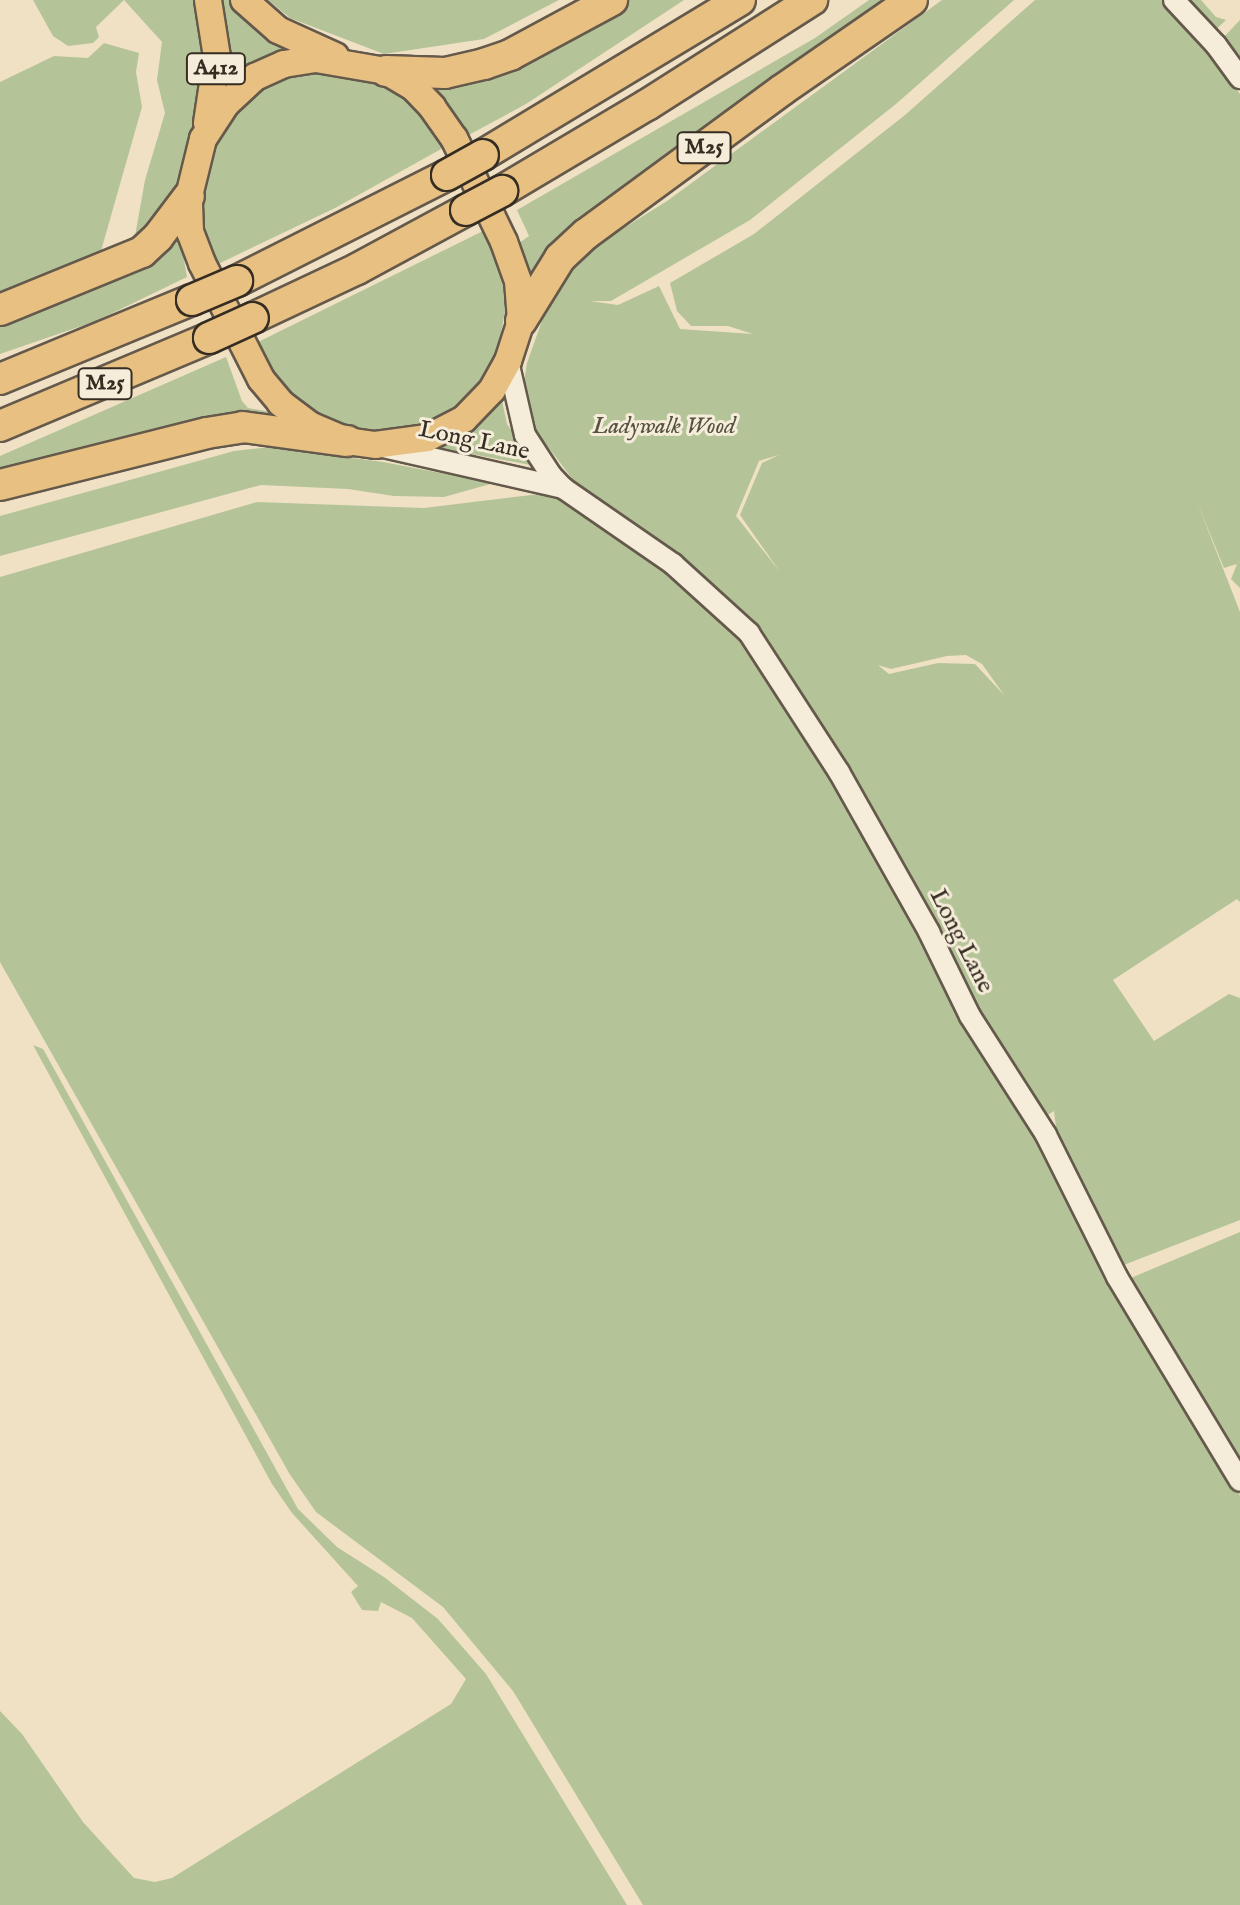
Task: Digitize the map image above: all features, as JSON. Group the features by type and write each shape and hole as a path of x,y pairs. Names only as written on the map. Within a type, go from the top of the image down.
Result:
{"highway":[{"path":"386,71 445,73 484,64 510,55 612,0"},
{"name":"M25","path":"0,379 237,281 447,175 740,0"},
{"name":"M25","path":"0,426 209,338 357,269 502,191 647,105 812,0"},
{"name":"M25","path":"521,321 560,258 586,234 782,90 912,0"},
{"path":"0,310 142,252 158,237 189,196"},
{"path":"0,485 193,436 243,427 361,443"}],"main road":[{"name":"A412","path":"203,139 212,105 217,57 208,0"},
{"name":"A412","path":"244,0 278,30 347,62"},
{"path":"316,59 347,62 386,71 413,87 454,138 504,242 518,281 521,321 508,361 492,390 464,419 427,438 361,443 311,426 281,403 261,379 202,263 190,232 189,196 203,139 226,104 255,77 284,64 316,59"}],"street":[{"path":"1174,0 1216,45 1240,78"},
{"name":"Long Lane","path":"508,361 525,435 563,488 673,564 749,633 839,772 929,932 970,1016 1046,1135 1117,1277 1240,1481"},
{"name":"Long Lane","path":"361,443 563,488"}],"green space":[{"path":"33,0 124,0 96,27 99,37 93,43 68,46 53,36"},
{"path":"124,0 195,0 208,40 205,100 177,196 152,233 135,236 145,180 165,113 157,80 162,42"},
{"path":"219,0 235,0 303,48 249,68 220,90"},
{"path":"268,0 559,0 484,39 384,54 290,18"},
{"path":"621,0 684,0 526,104 465,137 420,81"},
{"path":"869,0 899,0 546,256 526,283 516,245 529,236 517,210 815,38"},
{"name":"Ladywalk Wood","path":"942,0 1014,0 896,104 750,220 611,301 590,301 618,305 659,286 680,329 753,334 728,326 691,326 677,311 670,283 754,234 905,115 1035,0 1164,0 1209,51 1240,94 1240,588 1231,579 1237,564 1224,568 1197,502 1240,612 1240,902 1237,899 1113,980 1154,1041 1229,994 1240,998 1240,1220 1121,1266 1057,1135 1054,1111 1045,1117 1033,1107 755,630 583,493 533,427 523,388 527,363 550,298 562,277 584,253 667,201","holes":["779,455 762,463 740,515 780,572 736,516 759,461","966,655 982,664 1004,695 975,664 938,663 889,674 878,665 891,669 947,656"]},
{"path":"1178,0 1201,0 1216,17 1226,20 1210,35"},
{"path":"1240,20 1240,58 1234,65 1218,43"},
{"path":"104,43 139,53 136,72 142,107 99,258 0,298 0,82 54,56 88,58"},
{"path":"331,70 362,77 399,93 423,118 443,148 335,208 214,266 196,222 213,132 243,98 286,75"},
{"path":"178,227 187,277 96,321 0,354 0,324"},
{"path":"483,231 501,273 506,306 498,350 484,381 451,413 417,430 384,435 322,422 290,399 252,345"},
{"path":"226,357 242,401 248,408 276,413 283,422 0,482 0,456"},
{"path":"501,396 507,424 536,466 433,447"},
{"path":"270,447 383,462 494,483 444,497 261,485 0,556 0,516 234,451"},
{"path":"548,493 588,512 668,570 718,614 761,668 830,772 1226,1464 1240,1496 1240,1905 643,1905 513,1691 443,1607 316,1512 289,1473 0,962 0,577 257,502 424,508"},
{"path":"33,1045 43,1049 298,1509 337,1547 384,1577 438,1619 486,1674 627,1905 0,1905 0,1711 22,1734 83,1822 134,1878 155,1882 172,1878 451,1704 466,1679 412,1618 381,1602 378,1611 362,1610 351,1592 358,1586 292,1513 272,1484"},
{"path":"1240,1232 1240,1471 1126,1280"}]}
